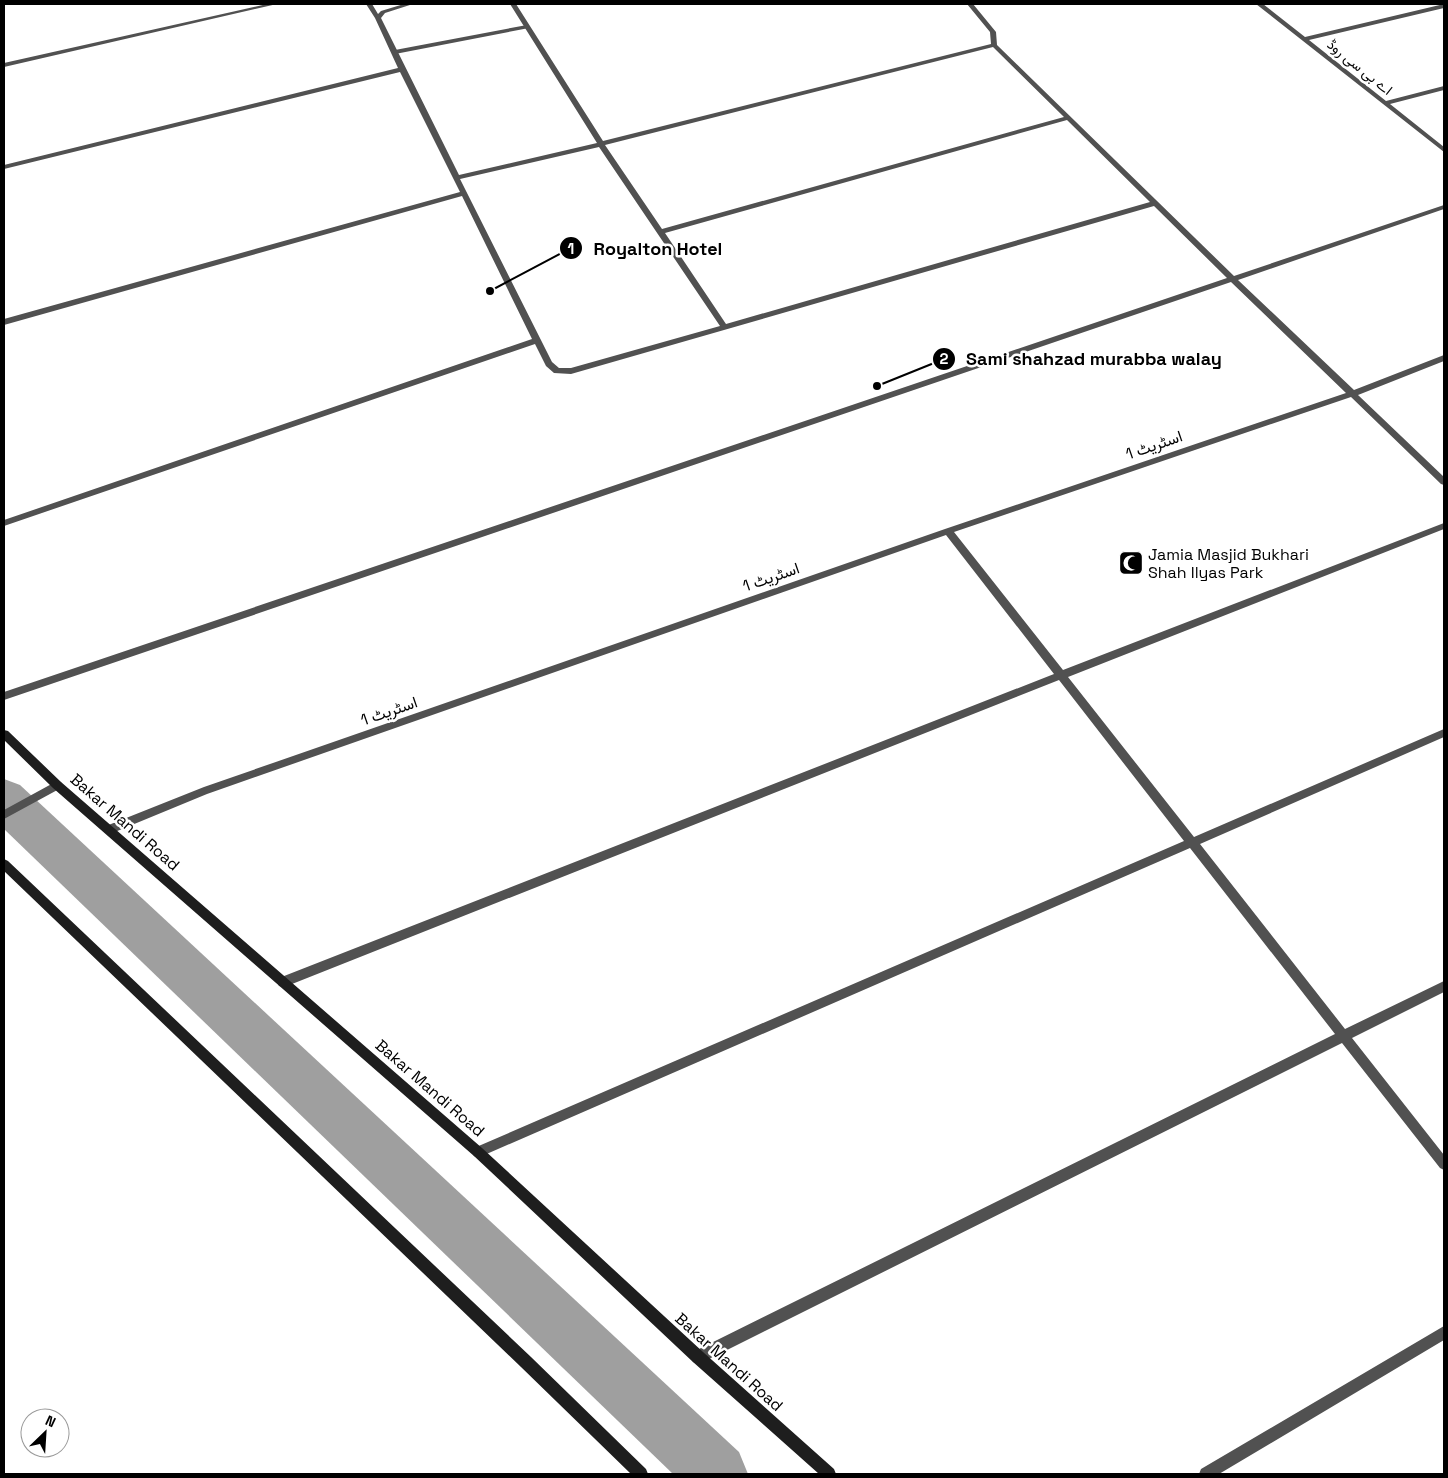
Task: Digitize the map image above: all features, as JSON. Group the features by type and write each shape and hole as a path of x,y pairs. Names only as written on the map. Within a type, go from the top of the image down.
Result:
{"street":[{"path":"4,65 274,4"},
{"path":"369,4 378,18 549,364 557,370 571,371 1155,203"},
{"path":"378,18 383,12 410,4"},
{"path":"513,4 601,144 724,326"},
{"path":"970,4 993,32 994,45 1444,482"},
{"name":"اے بی سی روڈ","path":"1259,4 1444,150"},
{"path":"1305,39 1444,6"},
{"path":"395,52 527,27"},
{"path":"456,178 601,144 994,45"},
{"path":"4,167 403,69"},
{"path":"1386,103 1444,88"},
{"path":"660,232 1068,118"},
{"path":"4,322 464,193"},
{"path":"4,696 1444,207"},
{"path":"4,524 537,340"},
{"name":"اسٹریٹ 1","path":"110,829 214,788 948,531 1352,394 1444,358"},
{"path":"283,982 1444,526"},
{"path":"948,531 1444,1164"},
{"path":"478,1152 1444,733"},
{"name":"Bakar Mandi Road","path":"4,734 57,785 110,829 478,1152 698,1356 829,1474"},
{"path":"4,814 57,785"},
{"path":"4,864 512,1348 641,1474"},
{"path":"698,1356 1444,986"},
{"path":"1206,1474 1444,1333"}],"waterway":[{"path":"4,799 717,1474"}],"place":[{"name":"Royalton Hotel","path":"490,291"},
{"name":"Sami shahzad murabba walay","path":"877,386"},
{"name":"Jamia Masjid Bukhari Shah Ilyas Park","path":"1131,563"}]}
